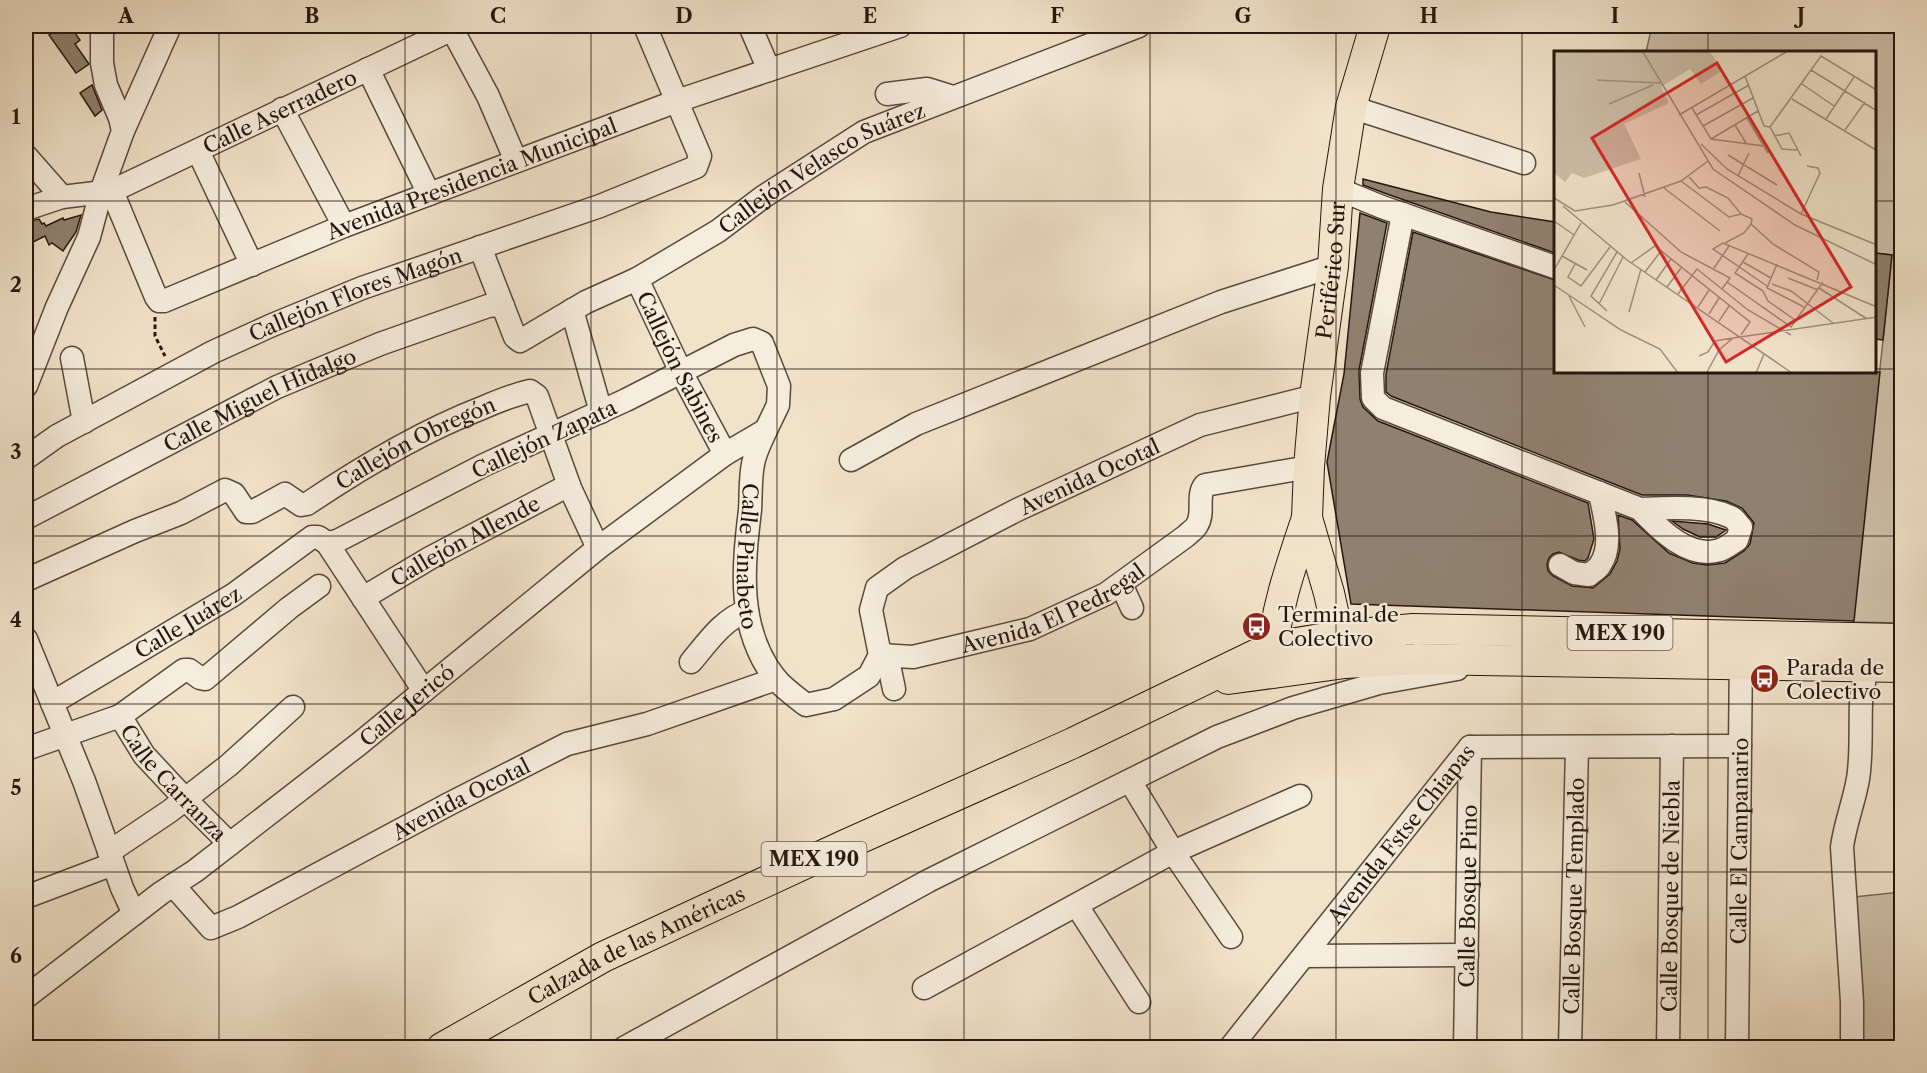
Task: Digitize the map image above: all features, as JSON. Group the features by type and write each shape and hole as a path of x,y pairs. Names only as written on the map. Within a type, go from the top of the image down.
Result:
{"main road":[{"name":"Periférico Sur","path":"1271,659 1287,579 1307,518 1315,396 1333,266 1338,189 1351,107 1375,26"},
{"name":"Periférico Sur","path":"1307,518 1329,593 1342,650"},
{"name":"Calzada de las Américas","path":"442,1047 603,957 846,844 1073,743 1195,684 1271,659 1342,650 1413,629 1741,649 1867,666 1902,667"},
{"name":"Calzada de las Américas","path":"1342,650 1418,659 1503,660 1902,639"}],"street":[{"path":"102,26 102,63 106,85 123,131"},
{"path":"26,386 106,192 123,131 170,26"},
{"path":"645,26 677,100"},
{"path":"750,26 769,70"},
{"name":"Avenida Presidencia Municipal","path":"159,301 164,301 344,226 677,100 769,70 856,32 900,26"},
{"name":"Callejón Velasco Suárez","path":"503,306 518,340 523,339 572,310 637,279 718,231 763,197 864,132 1139,26"},
{"path":"455,27 516,161"},
{"name":"Calle Aserradero","path":"26,208 62,197 106,192 198,151 455,27"},
{"path":"368,69 429,195"},
{"path":"887,94 927,89 953,97"},
{"name":"Callejón Flores Magón","path":"26,458 57,436 245,337 362,288 651,186 696,167 700,156 677,100"},
{"path":"1351,107 1524,163"},
{"path":"282,109 344,226"},
{"path":"198,151 252,265"},
{"path":"26,156 62,197"},
{"path":"1338,189 1554,267"},
{"path":"106,192 159,301"},
{"path":"1403,214 1392,261 1372,373 1373,398 1383,408 1640,509"},
{"path":"480,247 503,306"},
{"path":"851,460 927,420 1221,302 1333,266"},
{"name":"Callejón Sabines","path":"637,279 681,372 725,454"},
{"name":"Calle Miguel Hidalgo","path":"26,518 277,387 380,344 488,306 497,304 503,306"},
{"path":"572,310 601,412"},
{"name":"Callejón Zapata","path":"322,540 337,541 484,465 601,412 734,345 753,339 762,343 779,386 778,405 766,430"},
{"path":"72,358 84,422"},
{"name":"Callejón Obregón","path":"26,580 181,513 225,490 234,494 246,512 252,512 285,494 301,505 307,504 407,442 462,415 515,394 530,391 537,396 551,435"},
{"name":"Avenida Ocotal","path":"884,655 871,609 877,588 905,568 1007,515 1200,425 1315,396"},
{"name":"Calle Jericó","path":"26,997 134,914 195,871 359,744 598,548 725,454 766,430"},
{"name":"Calle Pinabeto","path":"766,430 752,465 744,560 747,611 758,648 776,679"},
{"path":"551,435 569,484 598,548"},
{"name":"Avenida El Pedregal","path":"884,655 913,657 1030,629 1106,594 1197,526 1201,516 1201,490 1205,485 1309,466"},
{"name":"Callejón Allende","path":"363,598 430,558 569,484"},
{"path":"1560,565 1574,573 1589,575 1600,566 1606,550 1607,530 1599,493"},
{"name":"Calle Juárez","path":"52,704 233,595 312,537 322,540"},
{"path":"322,540 424,691"},
{"path":"1120,584 1132,608"},
{"path":"26,749 120,716 184,670 192,671 200,678 211,675 289,608 319,586"},
{"path":"691,662 725,624 736,614 747,611"},
{"path":"26,639 134,914"},
{"name":"Calle El Campanario","path":"1737,1047 1741,649"},
{"path":"776,679 806,705 834,699 869,676 884,655"},
{"path":"884,655 894,689"},
{"path":"624,1047 655,1040 928,881 1217,737 1293,708 1379,683 1503,660"},
{"path":"1852,1047 1852,1002 1842,847 1844,829 1851,813 1858,777 1862,741 1861,702 1867,666"},
{"name":"Avenida Ocotal","path":"173,885 212,928 238,917 449,804 567,744 647,724 776,679"},
{"path":"26,897 111,858 229,765 293,707"},
{"name":"Calle Carranza","path":"120,716 144,755 230,844"},
{"name":"Calle Bosque de Niebla","path":"1668,1047 1672,746"},
{"name":"Avenida Fstse Chiapas","path":"1230,1047 1470,747 1740,746"},
{"name":"Calle Bosque Pino","path":"1465,1047 1470,747"},
{"name":"Calle Bosque Templado","path":"1570,1047 1577,747"},
{"path":"1130,781 1173,852 1232,937"},
{"path":"924,988 1173,852 1300,796"},
{"path":"1077,906 1139,1002"},
{"path":"1305,956 1467,955"}],"path":[{"path":"159,301 153,321 155,336 174,373"}],"shaded area":[{"path":"1652,26 1901,26 1901,623 1853,622 1892,255 1876,253 1876,51 1646,51"},
{"path":"1901,892 1901,1047 1859,1047 1854,897"}],"building":[{"path":"61,26 70,26 80,40 75,44 89,64 76,73 49,35"},
{"path":"92,85 102,110 95,116 80,93"},
{"path":"1363,179 1491,212 1554,222 1554,253 1387,194 1363,185"},
{"path":"1360,213 1387,223 1359,370 1360,399 1363,407 1378,421 1588,503 1594,539 1588,558 1585,561 1578,560 1559,552 1549,558 1547,564 1548,571 1553,576 1572,586 1593,588 1610,574 1617,561 1620,549 1618,515 1632,520 1669,553 1693,563 1707,565 1725,563 1744,551 1750,544 1754,523 1742,508 1726,501 1687,495 1642,495 1391,396 1386,392 1386,374 1413,232 1554,280 1554,374 1876,374 1880,372 1854,621 1351,604 1327,462 1344,374"},
{"path":"81,215 76,232 63,251 52,243 49,245 45,236 29,244 26,236 26,222 39,219 46,226 63,218 64,220"},
{"path":"1876,253 1892,255 1883,340 1876,339"},
{"path":"1672,521 1708,524 1726,530 1716,537 1700,537"}],"place":[{"name":"Terminal de Colectivo","path":"1257,626"},
{"name":"Parada de Colectivo","path":"1765,679"}]}
